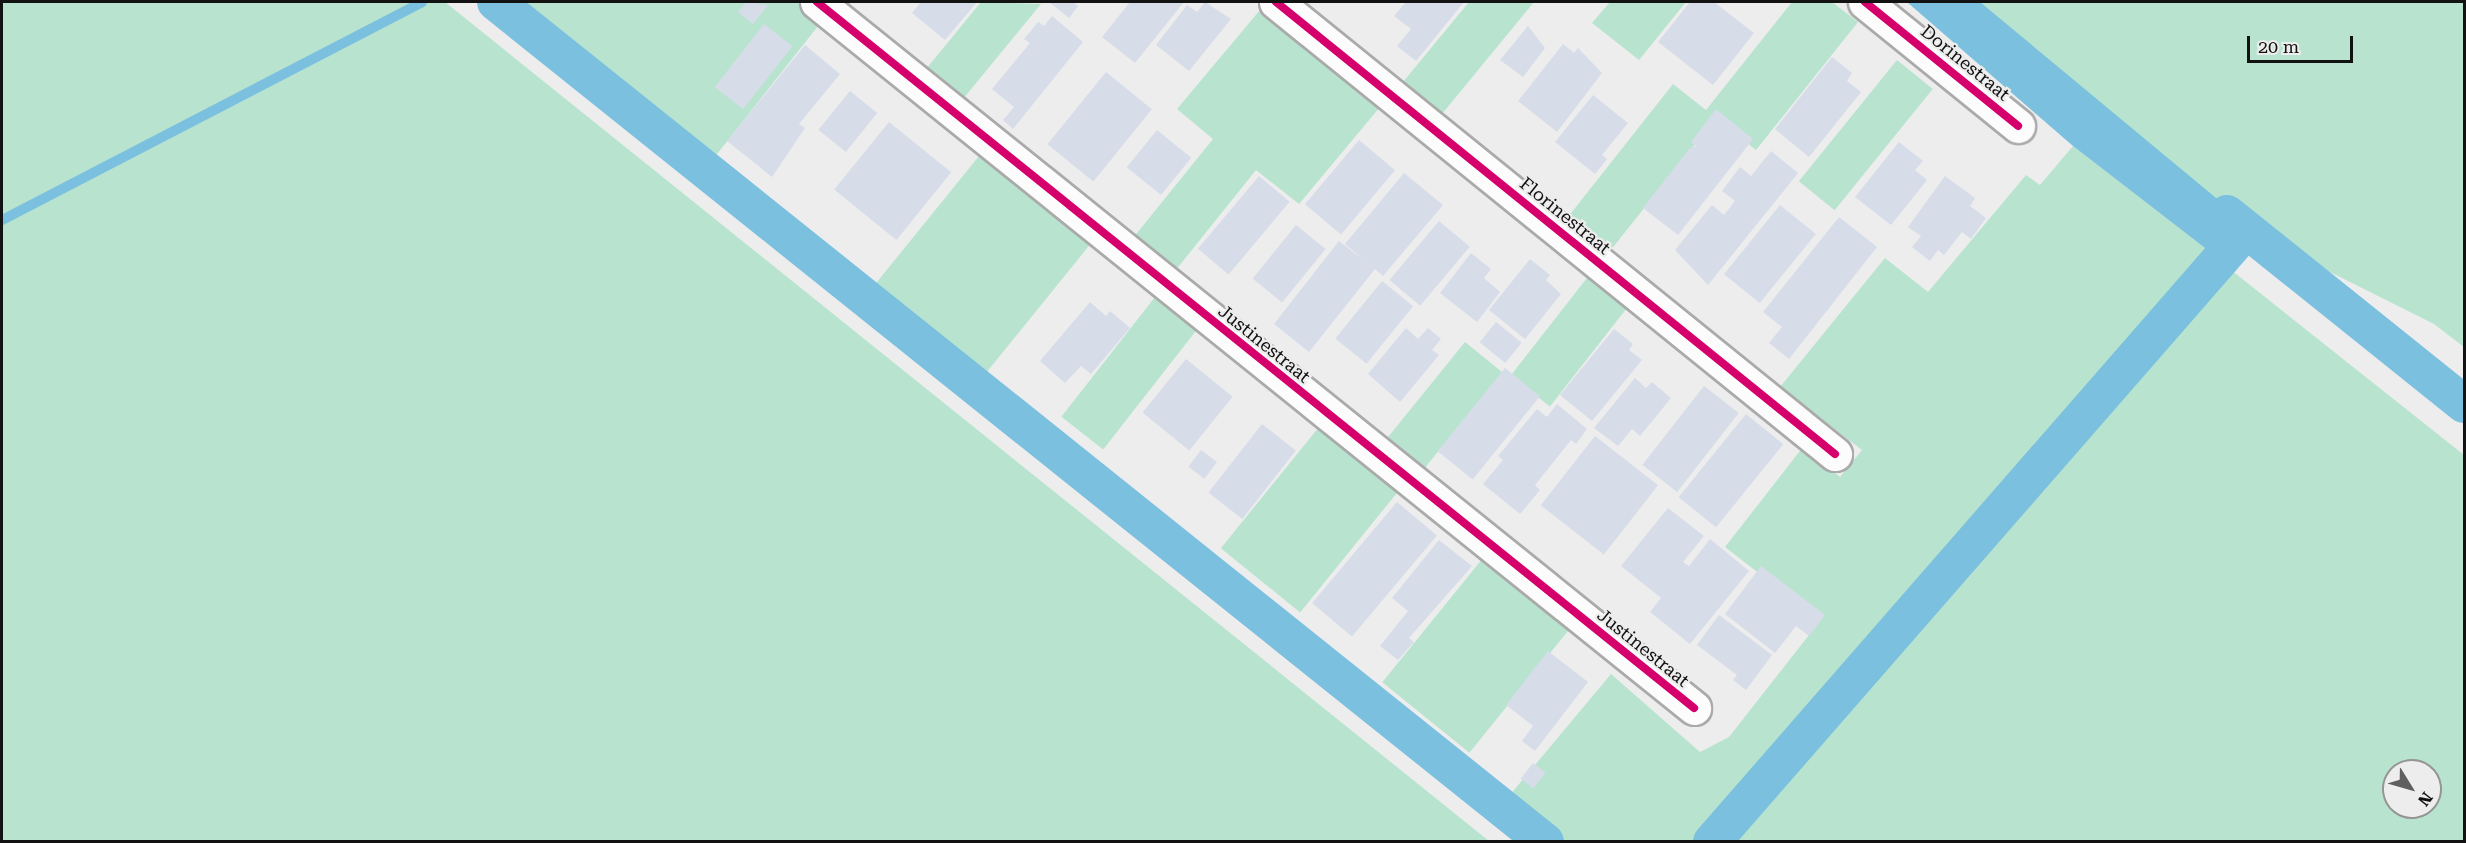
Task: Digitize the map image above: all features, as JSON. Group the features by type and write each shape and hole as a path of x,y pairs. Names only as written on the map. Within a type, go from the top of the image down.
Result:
{"street":[{"name":"Justinestraat","path":"817,2 1694,708"},
{"name":"Florinestraat","path":"1276,2 1835,454"},
{"name":"Dorinestraat","path":"1865,2 2018,126"}],"green space":[{"path":"2,2 445,2 1489,841 2,841"},
{"path":"514,2 798,2 822,21 710,163"},
{"path":"981,2 1041,4 958,105 922,74"},
{"path":"1469,2 1534,2 1437,120 1398,88"},
{"path":"1610,2 1686,2 1639,60 1592,23"},
{"path":"1792,2 1832,2 1858,22 1756,150 1716,118 1606,256 1564,222 1673,84 1706,110"},
{"path":"1972,2 2464,2 2464,347 2434,324 2246,230"},
{"path":"1260,10 1380,107 1299,204 1256,170 1171,276 1129,243 1213,139 1177,109"},
{"path":"1897,60 1933,89 1835,210 1799,181"},
{"path":"2073,146 2214,255 1702,841 1554,841 1504,802 1611,674 1700,752 1729,737 1820,621 1725,547 1803,447 1840,477 1862,450 1780,387 1885,258 1928,292 2026,175 2040,185"},
{"path":"979,156 1089,245 980,380 870,290"},
{"path":"2226,266 2464,455 2464,841 1717,841"},
{"path":"1590,274 1629,305 1550,406 1511,376"},
{"path":"1155,297 1197,330 1103,449 1061,417"},
{"path":"1465,342 1502,372 1418,476 1381,446"},
{"path":"1319,427 1398,491 1300,612 1221,548"},
{"path":"1483,558 1570,628 1469,753 1382,682"}],"water":[{"path":"1907,2 1980,2 2251,227 2221,259 2214,255 2073,146"}],"building":[{"path":"746,2 768,5 753,24 738,12"},
{"path":"921,2 977,2 945,40 912,13"},
{"path":"1049,2 1073,2 1078,6 1069,18"},
{"path":"1130,2 1184,2 1135,63 1102,37"},
{"path":"1205,2 1231,19 1189,71 1156,45 1187,5 1197,12"},
{"path":"1406,2 1464,2 1416,61 1397,46 1411,29 1394,16"},
{"path":"1690,2 1714,2 1754,33 1713,85 1658,42"},
{"path":"1052,16 1083,42 1013,129 1003,120 1014,107 992,89 1030,43 1024,39 1038,22 1044,26"},
{"path":"764,24 792,46 743,109 715,87"},
{"path":"1528,26 1545,48 1523,77 1500,60"},
{"path":"1563,44 1574,53 1578,48 1602,73 1557,132 1518,101"},
{"path":"805,45 840,74 799,124 805,128 772,177 727,141"},
{"path":"1832,57 1852,73 1847,81 1861,92 1809,157 1775,129"},
{"path":"1106,72 1152,109 1093,181 1047,144"},
{"path":"850,91 877,113 846,152 819,130"},
{"path":"1593,95 1628,123 1602,155 1607,159 1595,174 1555,142"},
{"path":"1716,109 1753,139 1678,235 1643,208 1689,149 1696,146 1691,142"},
{"path":"889,122 951,172 896,240 834,190"},
{"path":"1157,130 1191,158 1161,195 1127,167"},
{"path":"1359,140 1395,170 1341,235 1305,204"},
{"path":"1899,142 1923,161 1915,170 1927,180 1891,225 1855,197"},
{"path":"1771,151 1798,173 1708,285 1675,250 1712,205 1724,215 1735,201 1722,191 1740,167 1751,176"},
{"path":"1404,173 1443,205 1383,276 1375,269 1309,352 1274,324 1339,241 1366,262 1345,244"},
{"path":"1259,176 1290,202 1229,274 1198,249"},
{"path":"1945,176 1975,198 1970,206 1986,218 1971,239 1962,232 1944,255 1938,250 1930,261 1912,247 1921,236 1908,227"},
{"path":"1780,205 1816,234 1760,303 1724,274"},
{"path":"1839,217 1877,247 1789,359 1769,343 1782,327 1763,312"},
{"path":"1439,221 1470,247 1420,306 1390,280"},
{"path":"1296,225 1326,249 1282,303 1253,279"},
{"path":"1471,253 1491,269 1484,278 1500,292 1477,322 1440,293"},
{"path":"1530,259 1550,275 1546,280 1561,294 1525,339 1489,310"},
{"path":"1382,281 1413,306 1367,364 1335,339"},
{"path":"1090,302 1106,316 1110,311 1130,328 1091,374 1081,366 1065,383 1040,361"},
{"path":"1496,322 1522,343 1505,363 1480,342"},
{"path":"1406,328 1418,339 1428,328 1441,339 1432,350 1439,355 1400,402 1368,374"},
{"path":"1614,329 1633,344 1629,350 1642,360 1592,421 1560,395"},
{"path":"1186,359 1233,397 1189,450 1143,413"},
{"path":"1505,368 1540,396 1473,479 1438,451"},
{"path":"1635,378 1646,388 1652,382 1671,398 1640,436 1632,429 1618,446 1594,428"},
{"path":"1704,386 1739,413 1677,492 1642,465"},
{"path":"1557,404 1587,429 1576,444 1571,440 1535,485 1540,490 1520,514 1483,484 1503,460 1498,456 1537,409 1547,417"},
{"path":"1746,414 1783,444 1716,527 1679,497"},
{"path":"1262,424 1296,450 1242,519 1208,493"},
{"path":"1595,436 1658,485 1604,555 1541,505"},
{"path":"1201,450 1217,462 1204,479 1188,467"},
{"path":"1397,502 1437,535 1352,637 1312,603"},
{"path":"1668,508 1704,536 1683,562 1689,566 1710,539 1749,571 1690,644 1650,612 1661,598 1621,566"},
{"path":"1439,540 1472,566 1409,638 1414,642 1398,660 1380,646 1408,611 1392,598"},
{"path":"1761,566 1825,615 1809,636 1796,626 1775,653 1725,614"},
{"path":"1719,615 1772,655 1746,690 1733,680 1737,675 1697,645"},
{"path":"1548,651 1588,682 1535,751 1522,741 1533,726 1506,705"},
{"path":"1533,763 1546,773 1533,789 1521,779"}],"waterway":[{"path":"2,220 422,2"},
{"path":"496,2 1545,842"},
{"path":"2227,214 2464,404"},
{"path":"1712,842 2246,230"}],"cycle path":[{"path":"817,2 1694,708"},
{"path":"1276,2 1835,454"},
{"path":"1865,2 2018,126"}]}
